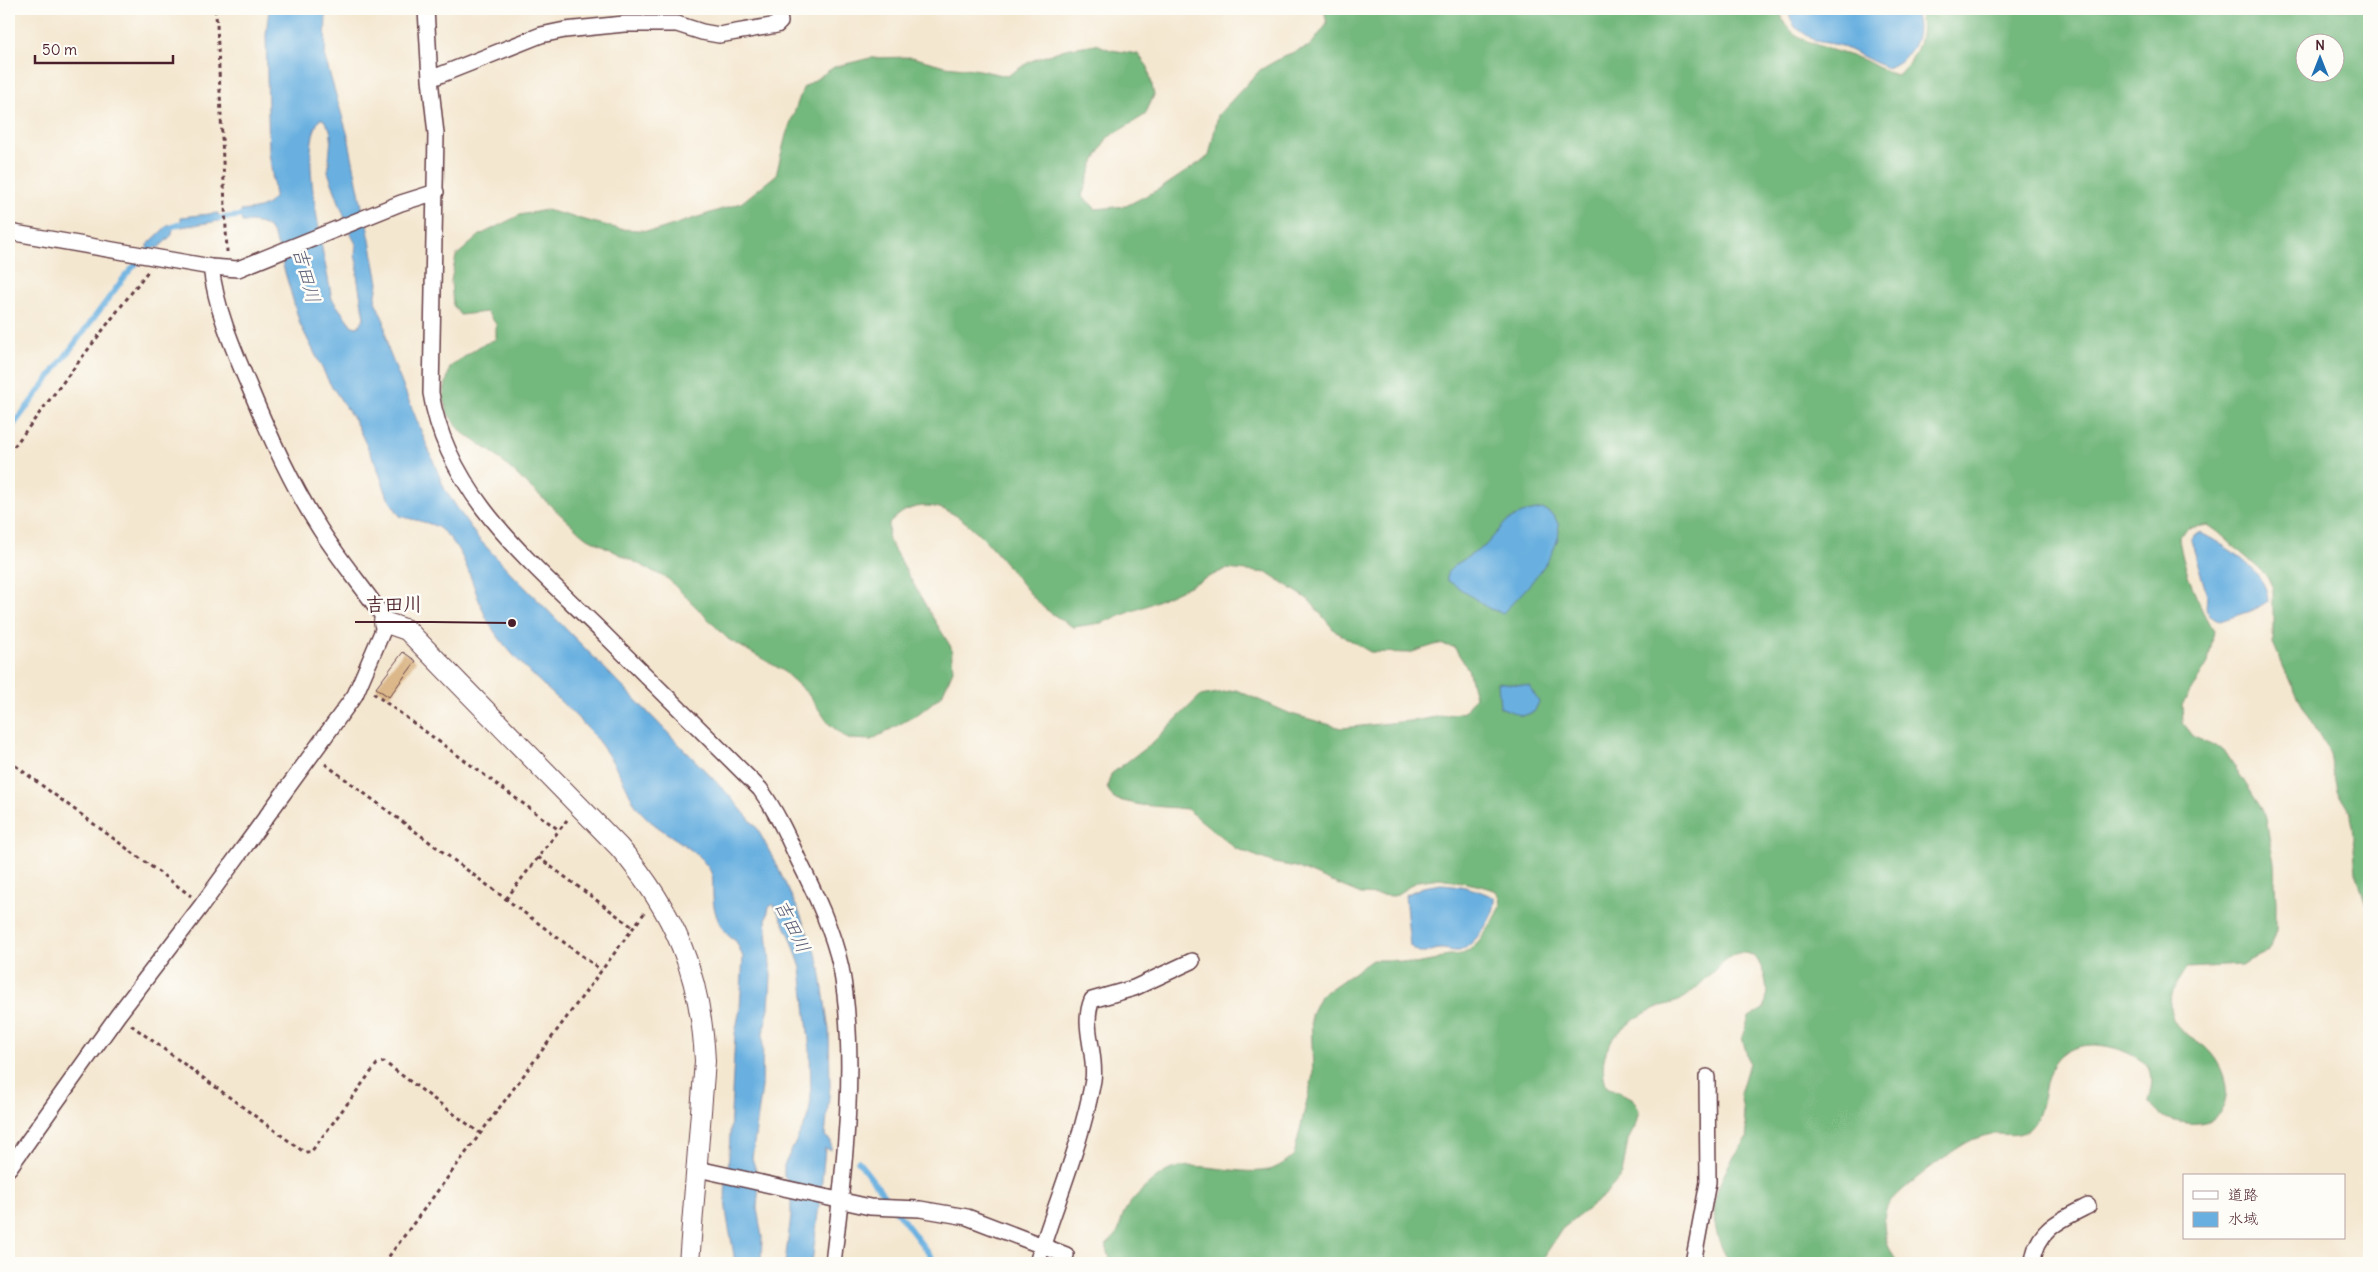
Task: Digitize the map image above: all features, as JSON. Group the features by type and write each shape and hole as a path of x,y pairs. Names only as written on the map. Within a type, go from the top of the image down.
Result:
{"street":[{"path":"426,9 430,79 436,134 431,393 433,408 444,442 462,480 509,540 760,789 773,806 805,873 825,920 841,968 847,1026 849,1068 834,1197 833,1263"},
{"path":"430,79 534,38 565,30 624,24 677,24 719,35 777,25 780,22 778,9"},
{"path":"9,232 216,268 238,269 374,214 436,192"},
{"path":"9,1168 118,1015 202,905 312,755 360,684 379,640 384,622 382,615 320,529 270,436 233,349 217,301 216,268"},
{"path":"384,622 407,630 578,806 643,875 661,902 678,934 689,962 704,1028 705,1171 690,1263"},
{"path":"1037,1263 1087,1108 1092,1085 1088,1014 1092,1000 1134,988 1192,960"},
{"path":"1694,1263 1708,1182 1708,1077"},
{"path":"705,1171 834,1197 858,1204 967,1217 1066,1256"},
{"path":"2034,1263 2036,1249 2045,1231 2088,1206"}],"path":[{"path":"215,9 227,257 216,268"},
{"path":"9,453 148,256"},
{"path":"360,684 559,830"},
{"path":"312,755 601,970"},
{"path":"9,761 202,905"},
{"path":"506,899 578,806"},
{"path":"538,857 634,928"},
{"path":"384,1263 646,911 661,902"},
{"path":"118,1015 304,1152 311,1152 377,1064 384,1062 481,1134"}],"green space":[{"path":"1324,9 1781,9 1783,20 1790,30 1800,37 1813,44 1864,60 1899,75 1911,61 1919,45 1922,27 1918,9 2369,9 2369,914 2356,873 2351,814 2337,791 2330,754 2291,684 2273,643 2273,588 2267,576 2218,532 2208,525 2188,528 2179,536 2183,558 2197,599 2214,631 2208,663 2182,705 2183,723 2194,737 2224,750 2265,814 2274,863 2276,902 2276,930 2269,951 2241,965 2187,968 2177,984 2170,1001 2171,1013 2176,1024 2205,1047 2218,1063 2223,1073 2226,1083 2225,1103 2213,1119 2190,1123 2173,1121 2161,1115 2148,1102 2152,1080 2150,1069 2147,1065 2130,1054 2117,1049 2090,1045 2077,1047 2066,1052 2056,1061 2047,1080 2040,1111 2033,1125 2028,1130 2016,1134 1989,1135 1970,1141 1927,1170 1903,1189 1889,1204 1884,1218 1885,1235 1891,1251 1899,1263 1730,1263 1721,1246 1716,1229 1714,1213 1716,1198 1727,1168 1748,1138 1740,1094 1749,1063 1742,1037 1749,1017 1765,1008 1767,994 1764,974 1754,955 1739,953 1727,959 1684,998 1655,1008 1640,1016 1612,1041 1604,1062 1607,1087 1632,1098 1639,1110 1635,1127 1628,1140 1622,1175 1605,1195 1562,1229 1540,1263 1193,1263 1187,1256 1169,1254 1166,1263 1118,1263 1110,1259 1106,1245 1116,1236 1129,1204 1146,1186 1160,1175 1172,1169 1198,1166 1241,1171 1268,1170 1279,1166 1294,1155 1313,1075 1311,1014 1320,996 1372,960 1392,960 1415,964 1437,960 1448,955 1461,955 1478,943 1493,922 1501,906 1500,897 1496,891 1482,886 1440,878 1418,881 1394,896 1361,894 1296,867 1274,863 1235,848 1187,809 1141,805 1114,799 1107,788 1111,774 1152,743 1200,696 1236,690 1291,714 1342,728 1419,720 1464,712 1475,697 1468,669 1454,647 1438,644 1409,653 1370,652 1335,631 1309,600 1268,573 1226,569 1146,606 1101,623 1073,627 1044,608 984,539 966,523 947,511 928,506 902,512 889,524 888,539 951,647 953,670 942,695 918,714 871,740 848,739 829,724 808,694 782,670 728,639 668,579 584,536 493,453 463,433 448,414 443,396 450,367 480,346 496,339 496,324 487,312 460,315 453,305 451,281 456,256 480,235 520,215 546,210 620,229 655,231 741,203 776,175 786,135 803,88 834,67 870,58 912,57 945,66 974,69 1007,76 1031,61 1065,49 1096,44 1111,50 1138,54 1148,67 1154,95 1145,115 1107,138 1093,164 1082,196 1096,209 1126,206 1163,187 1209,156 1218,115 1260,70 1284,56 1310,46 1327,24"}],"water":[{"path":"269,9 326,9 325,58 348,136 364,217 347,224 328,172 330,129 323,119 320,119 312,143 311,175 320,234 279,250 271,231 257,223 242,222 241,211 264,206 275,196 269,152 266,35"},
{"path":"1786,9 1913,9 1917,18 1917,36 1910,52 1896,64 1887,68 1839,45 1815,41 1795,27"},
{"path":"218,213 219,221 181,227 181,217"},
{"path":"366,219 378,283 375,301 384,321 388,349 445,490 477,537 727,793 757,828 800,914 819,962 829,1030 830,1086 825,1136 831,1141 831,1150 825,1148 821,1191 790,1185 784,1176 784,1165 808,1118 811,1100 810,1050 801,968 791,938 774,904 769,907 766,920 771,976 769,1008 763,1033 762,1087 752,1158 759,1180 728,1174 735,1034 740,1009 743,957 736,941 722,928 716,915 713,902 712,878 708,867 685,845 657,826 641,812 634,803 606,751 591,732 504,645 487,618 465,563 450,538 436,526 400,516 388,498 377,467 355,421 329,382 300,324 280,255 320,238 332,299 352,326 358,327 364,318 357,275 356,244 347,227"},
{"path":"169,224 173,228 172,235 158,248 146,246"},
{"path":"1542,509 1555,518 1559,530 1556,545 1536,576 1503,613 1490,609 1447,580 1447,573 1455,565 1485,546 1506,522 1522,513"},
{"path":"2199,532 2231,551 2252,569 2261,579 2268,601 2254,610 2220,621 2210,615 2206,609 2207,595 2191,540 2194,534"},
{"path":"1498,682 1529,686 1539,702 1534,712 1522,716 1500,707"},
{"path":"1441,884 1462,886 1482,892 1495,898 1495,905 1484,929 1465,948 1459,951 1441,949 1422,953 1410,946 1405,895 1423,887"},
{"path":"727,1177 759,1184 757,1208 762,1237 761,1263 735,1263 726,1209 725,1188"},
{"path":"791,1190 820,1197 812,1263 785,1263 791,1216"}],"building":[{"path":"403,652 416,661 389,697 376,688"}],"waterway":[{"path":"211,219 249,215"},
{"path":"167,232 172,227 187,221"},
{"path":"9,431 126,275 156,242"},
{"path":"858,1161 936,1263"}],"place":[{"name":"吉田川","path":"512,623"}]}
